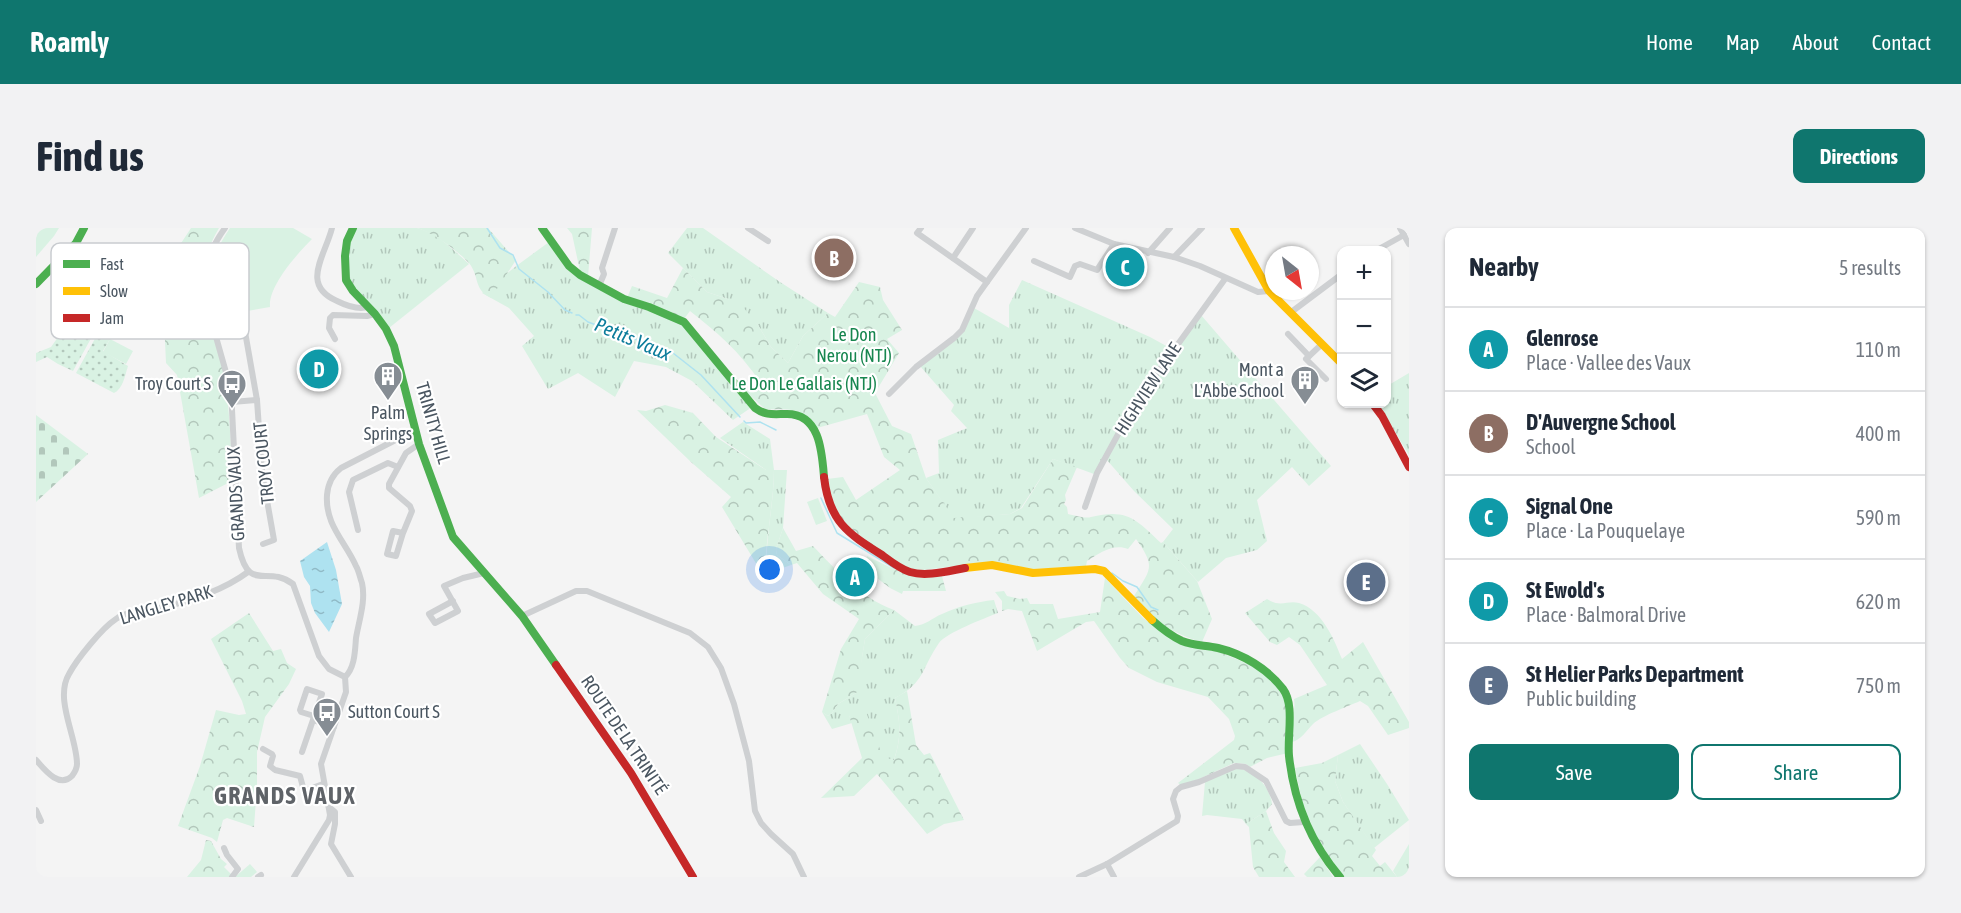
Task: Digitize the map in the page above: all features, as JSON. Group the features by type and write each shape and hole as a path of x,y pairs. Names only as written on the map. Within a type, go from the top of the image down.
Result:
{"street":[{"path":"76,243 84,228"},
{"name":"GRANDS VAUX","path":"215,243 225,228"},
{"path":"332,228 317,271 320,290 347,306 362,309 368,307"},
{"name":"TRINITY HILL","path":"353,228 347,241 346,280 386,329 394,346 419,444 453,537 522,616"},
{"path":"542,228 569,266 580,275 624,299 684,322 755,408 763,414 798,414 808,421 817,434 826,494 836,518 850,535 908,572 921,574 992,565 1032,573 1095,569 1104,571 1144,613 1168,632 1184,641 1220,649 1247,659 1266,671 1290,700 1288,743 1294,786 1304,822 1329,865 1340,877"},
{"path":"600,286 604,274 602,268 615,228"},
{"path":"748,228 768,241"},
{"path":"921,228 917,233 987,282"},
{"path":"953,258 973,228"},
{"path":"889,394 916,367 962,330 977,296 1026,228"},
{"path":"1075,228 1090,231 1113,244 1174,257 1258,292 1265,291"},
{"path":"1148,252 1170,228"},
{"path":"1174,257 1202,228"},
{"path":"1234,228 1265,284"},
{"path":"1400,228 1409,244"},
{"path":"1384,246 1404,235"},
{"path":"1034,261 1070,277 1075,266 1080,264 1097,270 1113,244"},
{"path":"36,284 51,269"},
{"path":"1290,313 1337,277"},
{"name":"HIGHVIEW LANE","path":"1085,507 1097,473 1134,405 1225,279"},
{"path":"1278,300 1337,360"},
{"path":"335,339 329,328 330,318 333,315 367,316 375,314"},
{"path":"1288,334 1310,356"},
{"name":"GRANDS VAUX","path":"217,339 232,402 239,548 242,563 248,572"},
{"path":"246,339 257,400"},
{"path":"1322,344 1306,359 1326,379"},
{"name":"TROY COURT","path":"232,402 257,400 262,472 274,540 263,544"},
{"path":"1375,408 1409,467"},
{"path":"294,877 329,820 322,760 346,692 345,677 350,672 364,598 357,566 329,519 327,503 330,481 340,468 415,430"},
{"path":"403,533 412,511 410,506 389,488 406,453 419,444"},
{"path":"358,530 349,492 353,480 388,463 398,467"},
{"path":"248,572 262,577 280,577 293,584 319,656 329,669 345,677"},
{"name":"LANGLEY PARK","path":"36,760 49,774 64,781 71,778 76,771 77,763 64,688 67,677 91,644 116,619 123,615 157,609 202,596 233,582 248,572"},
{"path":"453,602 444,586 484,573"},
{"path":"522,616 576,591 587,591 690,633 708,647 721,668 734,704 749,761 755,811 761,823 793,854 804,877"},
{"name":"ROUTE DE LA TRINITÉ","path":"522,616 648,798 693,877"},
{"path":"302,752 314,718 322,694 307,689 301,712 314,718 334,727"},
{"path":"263,749 272,754 270,766 275,770 300,777 304,791 323,784"},
{"path":"1079,877 1107,864 1177,821 1173,795 1181,787 1236,766 1245,767 1266,782 1286,821 1304,822"},
{"path":"329,806 335,813 331,844 351,877"},
{"path":"36,810 41,820"},
{"path":"224,848 238,869 232,877"},
{"path":"1107,864 1114,877"}],"green space":[{"path":"36,228 59,228 36,257"},
{"path":"191,228 219,228 212,243 181,243"},
{"path":"230,228 293,228 312,239 279,280 274,289 270,307 249,311 249,243 222,243"},
{"path":"357,228 425,230 445,243 469,264 389,328 351,286 348,277 350,239"},
{"path":"417,228 488,228 516,260 491,298 479,287 472,268 464,258 437,238"},
{"path":"567,228 592,228 588,277 580,271 572,234"},
{"path":"687,228 703,228 828,313 803,336 788,363 771,347 758,325 728,299 707,292 668,253"},
{"path":"549,242 568,268 682,325 752,407 733,420 692,381 666,367 634,361 615,397 578,373 548,389 522,346 534,336 509,308 482,293"},
{"path":"683,268 707,292 743,307 758,325 771,347 788,363 803,336 828,313 835,317 859,282 880,287 883,300 902,330 887,339 899,353 875,393 892,426 911,434 926,478 954,518 1010,514 1022,508 1053,459 1077,467 1065,495 1064,504 1068,514 1086,518 1122,515 1137,522 1161,543 1163,542 1197,581 1212,619 1202,642 1181,635 1164,625 1134,596 1149,568 1147,556 1136,539 1128,549 1117,547 1107,550 1087,561 1086,566 1033,569 992,562 922,570 908,569 854,533 838,516 829,493 827,479 843,477 856,500 900,470 884,457 867,414 817,428 805,415 794,410 765,409 746,392 760,382 753,371 700,319 690,311 684,319 627,298 632,286 667,298"},
{"path":"1022,280 1170,348 1132,405 1094,474 1053,459 1021,508 1010,514 954,519 926,478 939,473 938,440 967,428 951,411 954,405 920,366 954,341 974,308 1009,328 1009,305"},
{"path":"1201,315 1331,466 1309,486 1292,467 1257,500 1267,541 1257,550 1226,558 1198,582 1163,542 1173,529 1134,491 1106,459 1134,408"},
{"path":"57,339 91,339 73,371 47,357 36,362 36,353 51,347"},
{"path":"95,339 110,339 103,351 128,366 122,385 114,393 76,373"},
{"path":"110,339 133,351 126,364 103,352"},
{"path":"165,339 214,339 224,375 229,414 232,481 199,498 177,375 166,363"},
{"path":"1409,373 1409,455 1380,408 1391,408 1391,384"},
{"path":"665,405 693,413 716,437 766,470 774,470 763,575 722,507 731,497 637,410 646,411"},
{"path":"36,415 88,454 36,502"},
{"path":"743,422 770,439 774,470 766,470 720,438"},
{"path":"774,470 787,470 783,528 776,549 777,555 791,565 763,575 766,557"},
{"path":"818,498 827,521 816,525 807,502"},
{"path":"783,528 796,551 813,546 860,591 894,610 865,639 860,688 838,704 828,716 822,712 841,649 859,619 823,594 797,563 791,565 777,555 776,549"},
{"path":"867,556 911,575 942,576 946,591 903,591 902,594 890,588 864,568"},
{"path":"1105,578 1143,618 1178,641 1222,653 1248,664 1267,676 1281,692 1286,702 1288,753 1267,758 1250,767 1246,764 1234,763 1181,785 1178,783 1234,740 1235,736 1229,719 1208,697 1157,682 1129,668 1094,621 1086,622 1037,651 1022,611 1008,609 1002,611 1002,601 995,592 1004,591 1007,596 1027,598 1030,604 1053,604 1058,619 1100,612"},
{"path":"1267,599 1276,603 1299,603 1314,612 1326,626 1342,659 1363,642 1409,722 1409,728 1388,735 1368,706 1360,701 1317,721 1301,737 1292,742 1294,699 1327,685 1300,645 1289,637 1277,645 1270,642 1245,613"},
{"path":"994,600 998,613 966,626 943,639 918,680 895,698 899,729 894,760 883,758 849,715 852,723 832,729 822,712 828,716 838,704 856,693 865,639 894,610 915,626 961,607"},
{"path":"249,613 273,651 281,649 287,663 296,669 289,684 265,717 257,752 254,827 227,818 223,820 217,842 212,838 178,826 200,766 216,710 239,715 246,714 242,701 211,639"},
{"path":"907,691 916,745 924,755 930,753 964,820 944,824 927,834 877,774 854,796 821,798 862,758 849,715 857,709 866,712 883,757 894,760 899,729 895,698"},
{"path":"1360,744 1409,820 1374,848 1343,802 1335,781 1338,755"},
{"path":"1338,755 1335,781 1343,802 1376,850 1372,856 1380,866 1385,862 1397,877 1344,877 1332,863 1306,820 1295,768 1322,763"},
{"path":"1236,768 1249,772 1260,780 1271,797 1272,804 1266,811 1246,824 1242,819 1202,816 1205,782"},
{"path":"1266,811 1274,833 1286,851 1284,862 1295,877 1259,877 1253,867 1249,827 1246,824"},
{"path":"206,840 211,841 221,859 227,864 224,867 232,875 229,877 187,877 201,860"},
{"path":"1409,844 1409,877 1397,877 1393,871"},
{"path":"1320,857 1333,877 1307,877 1304,874"},
{"path":"250,864 257,872 251,877 235,877"}],"water":[{"path":"327,542 336,570 342,604 329,632 315,613 311,603 310,586 304,577 300,561"}],"waterway":[{"name":"Petits Vaux","path":"487,228 500,248 513,255 519,269 548,292 565,310 572,313"},
{"name":"Petits Vaux","path":"576,315 588,322 673,353 701,375 740,417"},
{"name":"Petits Vaux","path":"744,421 746,423 760,422 776,430"},
{"name":"Petits Vaux","path":"821,498 837,533 894,568"},
{"name":"Petits Vaux","path":"1112,573 1137,587 1151,607 1158,610"}],"traffic: fast":[{"path":"76,243 84,228"},
{"path":"353,228 347,241 346,280 386,329 394,346 419,444 453,537 522,616 556,665"},
{"path":"542,228 569,266 580,275 624,299 684,322 759,411 798,416 806,420 813,427 817,436 824,477"},
{"path":"36,284 51,269"},
{"path":"1152,620 1166,632 1182,641 1218,648 1246,658 1270,675 1283,689 1289,703 1289,756 1299,805 1320,850 1340,877"}],"traffic: slow":[{"path":"1234,228 1269,291 1337,359"},
{"path":"965,568 992,565 1033,573 1095,569 1104,571 1152,620"}],"traffic: jam":[{"path":"1376,408 1409,467"},
{"path":"824,477 830,505 842,524 859,540 895,565 910,572 923,574 965,568"},
{"path":"556,665 631,773 693,877"}],"place":[{"name":"D'Auvergne School","path":"834,258"},
{"name":"Signal One","path":"1125,267"},
{"name":"St Ewold's","path":"319,369"},
{"name":"Palm Springs","path":"388,402"},
{"name":"Mont a L'Abbe School","path":"1305,406"},
{"name":"Troy Court S","path":"232,410"},
{"name":"Glenrose","path":"855,577"},
{"name":"St Helier Parks Department","path":"1366,582"},
{"name":"Sutton Court S","path":"327,738"}],"district":[{"name":"GRANDS VAUX","path":"285,796"}],"park label":[{"name":"Le Don Nerou (NTJ)","path":"854,345"},
{"name":"Le Don Le Gallais (NTJ)","path":"804,384"}]}
